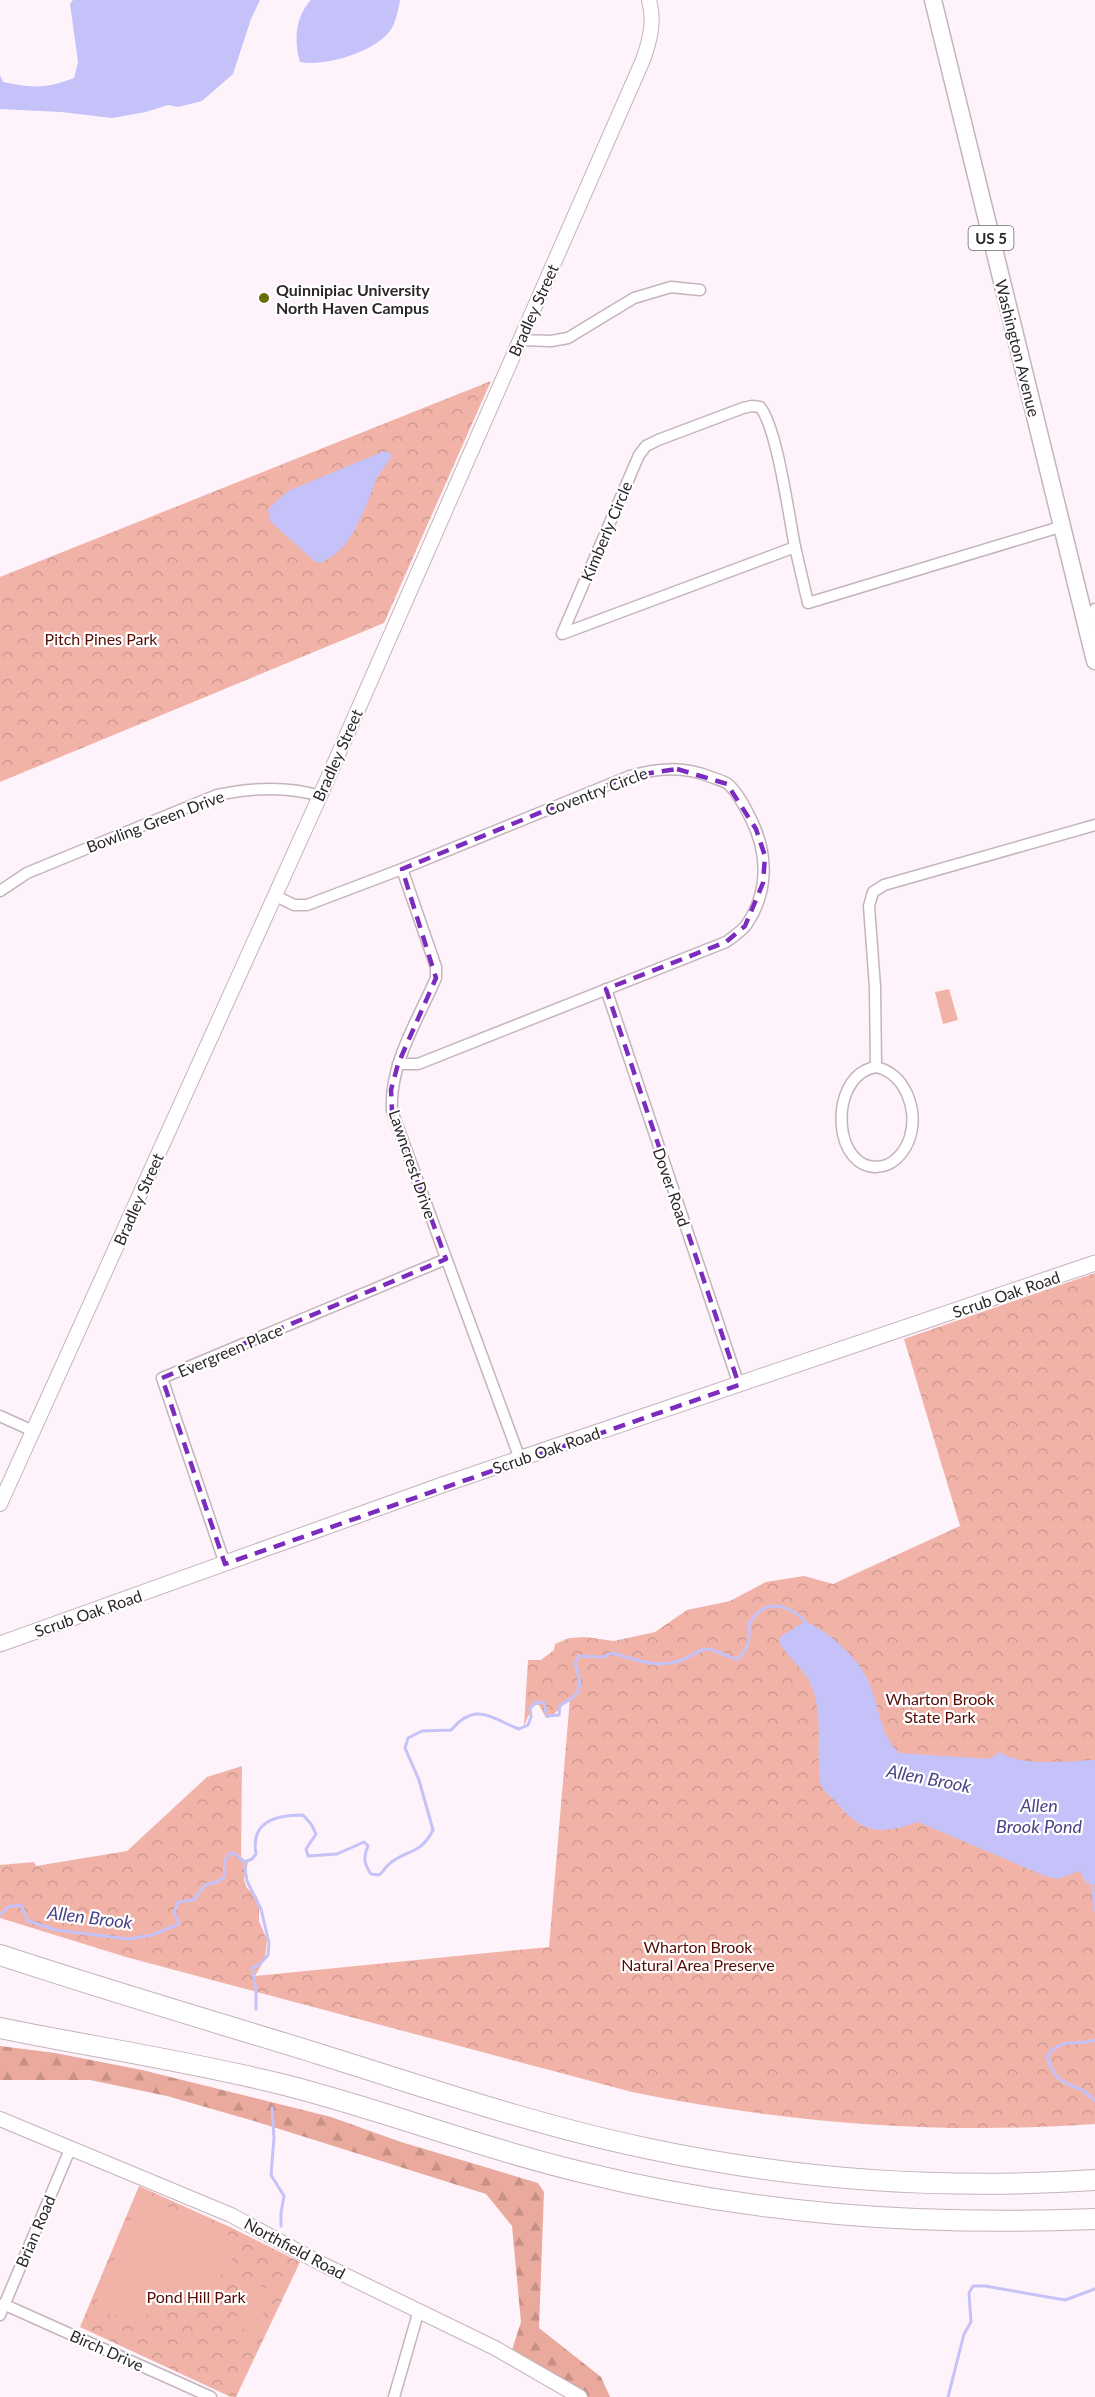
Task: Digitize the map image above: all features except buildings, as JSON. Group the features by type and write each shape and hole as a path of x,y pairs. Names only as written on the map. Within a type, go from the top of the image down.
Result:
{"highway":[{"path":"0,1954 507,2113 660,2151 771,2170 869,2179 967,2183 1095,2180"},
{"path":"0,2028 280,2084 539,2162 676,2193 788,2210 886,2219 984,2222 1095,2219"}],"main road":[{"name":"Washington Avenue","path":"933,0 1063,526 1092,617 1095,660"},
{"name":"Scrub Oak Road","path":"0,1644 520,1459 1095,1263"}],"street":[{"name":"Bradley Street","path":"0,1504 320,796 643,60 650,41 652,22 649,0"},
{"path":"520,340 551,341 568,338 634,298 671,287 700,290"},
{"name":"Kimberly Circle","path":"795,547 562,634 639,455 646,446 752,406 760,407 766,414 808,603 1063,526"},
{"name":"Coventry Circle","path":"274,895 294,905 307,905 402,869 630,776 652,770 676,769 701,773 727,784 744,806 756,829 765,856 763,883 758,904 745,926 726,942 418,1064 398,1064"},
{"name":"Bowling Green Drive","path":"0,891 27,873 217,795 245,791 293,790 320,796"},
{"path":"876,1066 875,987 869,906 873,892 884,885 1095,825"},
{"name":"Lawncrest Drive","path":"402,869 436,967 436,978 398,1064 391,1090 392,1111 520,1459"},
{"name":"Dover Road","path":"606,989 739,1384"},
{"path":"876,1066 888,1070 903,1087 911,1104 912,1128 907,1146 900,1155 886,1166 874,1168 867,1167 853,1158 845,1140 842,1113 844,1096 848,1087 860,1072 876,1066"},
{"name":"Evergreen Place","path":"225,1564 162,1378 446,1259"},
{"path":"0,1416 33,1431"},
{"name":"Northfield Road","path":"0,2119 231,2215 322,2264 495,2348 580,2397"},
{"name":"Brian Road","path":"0,2315 71,2147"},
{"name":"Birch Drive","path":"3,2304 211,2397"},
{"path":"394,2397 419,2310"}],"highlighted area":[{"path":"677,769 727,784 756,829 765,856 763,883 745,926 726,942 606,989 739,1385 225,1564 162,1378 446,1259 392,1111 391,1090 398,1064 436,978 402,869 630,776"}],"green space":[{"name":"Pitch Pines Park","path":"491,381 384,623 0,782 0,577"},
{"path":"949,989 958,1020 943,1024 935,992"},
{"path":"1095,1273 1095,2124 978,2128 862,2124 747,2112 689,2103 632,2092 126,1957 0,1918 0,1865 34,1862 36,1866 127,1851 207,1777 242,1766 241,1857 248,1862 244,1880 247,1888 257,1897 259,1921 267,1940 265,1959 255,1976 549,1947 570,1698 551,1717 546,1718 539,1705 533,1705 524,1726 528,1660 541,1660 554,1650 555,1644 569,1638 585,1637 614,1641 655,1632 687,1610 730,1601 766,1582 804,1576 833,1584 960,1526 904,1339"},
{"path":"0,2046 55,2053 142,2070 331,2117 401,2142 538,2183 544,2192 539,2328 601,2377 610,2397 585,2397 511,2353 521,2322 512,2226 486,2194 167,2096 90,2080 0,2080"},
{"name":"Pond Hill Park","path":"139,2186 300,2262 236,2397 231,2397 80,2327"},
{"path":"149,2198 241,2241 229,2265 212,2287 188,2306 128,2320 94,2308 138,2203"},
{"path":"251,2282 273,2291 254,2334 233,2325"}],"water":[{"path":"73,0 260,0 251,19 233,74 202,101 178,107 168,105 146,112 112,118 61,112 0,109 0,75 3,82 31,86 47,86 74,78 78,62 70,4"},
{"path":"311,0 400,0 392,28 383,39 348,56 310,63 300,62 297,29 302,14"},
{"path":"384,451 392,454 377,478 356,527 341,549 321,563 314,561 270,521 268,509 288,491"},
{"name":"Allen Brook Pond","path":"805,1621 835,1640 854,1659 868,1679 888,1739 899,1753 989,1759 1000,1752 1020,1760 1059,1762 1095,1760 1095,1884 1086,1883 1080,1871 1058,1879 1045,1876 918,1822 892,1829 872,1829 862,1825 844,1811 820,1782 817,1706 810,1682 779,1642 779,1638"}],"waterway":[{"name":"Allen Brook","path":"0,1915 8,1907 21,1905 28,1921 56,1930 128,1939 152,1935 179,1924 174,1912 178,1902 193,1900 205,1885 217,1882 224,1877 225,1860 229,1854 234,1853 244,1862 252,1859 256,1854 255,1843 261,1828 274,1819 293,1815 303,1815 316,1834 306,1849 308,1856 337,1854 364,1842 368,1846 365,1854 367,1867 371,1874 379,1875 394,1860 423,1844 433,1830 419,1780 405,1748 408,1738 422,1731 451,1730 460,1721 476,1714 484,1714 519,1729 528,1725 531,1717 530,1708 537,1702 544,1703 547,1716 559,1715 560,1705 573,1697 579,1688 575,1663 579,1656 603,1657 612,1653 655,1664 664,1664 682,1660 707,1649 738,1659 748,1643 749,1624 765,1608 771,1606 785,1608 797,1614 807,1624"},
{"path":"244,1862 247,1881 261,1909 269,1943 268,1955 259,1965 252,1968 256,1990 256,2009"},
{"name":"Allen Brook","path":"1092,1882 1095,1910"},
{"path":"1095,2040 1064,2044 1058,2046 1047,2056 1051,2068 1061,2081 1080,2089 1095,2101"},
{"path":"272,2108 274,2138 271,2175 284,2196 281,2226"},
{"path":"948,2397 964,2334 971,2322 969,2293 973,2286 985,2286 1065,2300 1095,2289"}],"place":[{"name":"Quinnipiac University North Haven Campus","path":"264,298"}],"park label":[{"name":"Wharton Brook State Park","path":"940,1707"},
{"name":"Wharton Brook Natural Area Preserve","path":"698,1955"}]}
